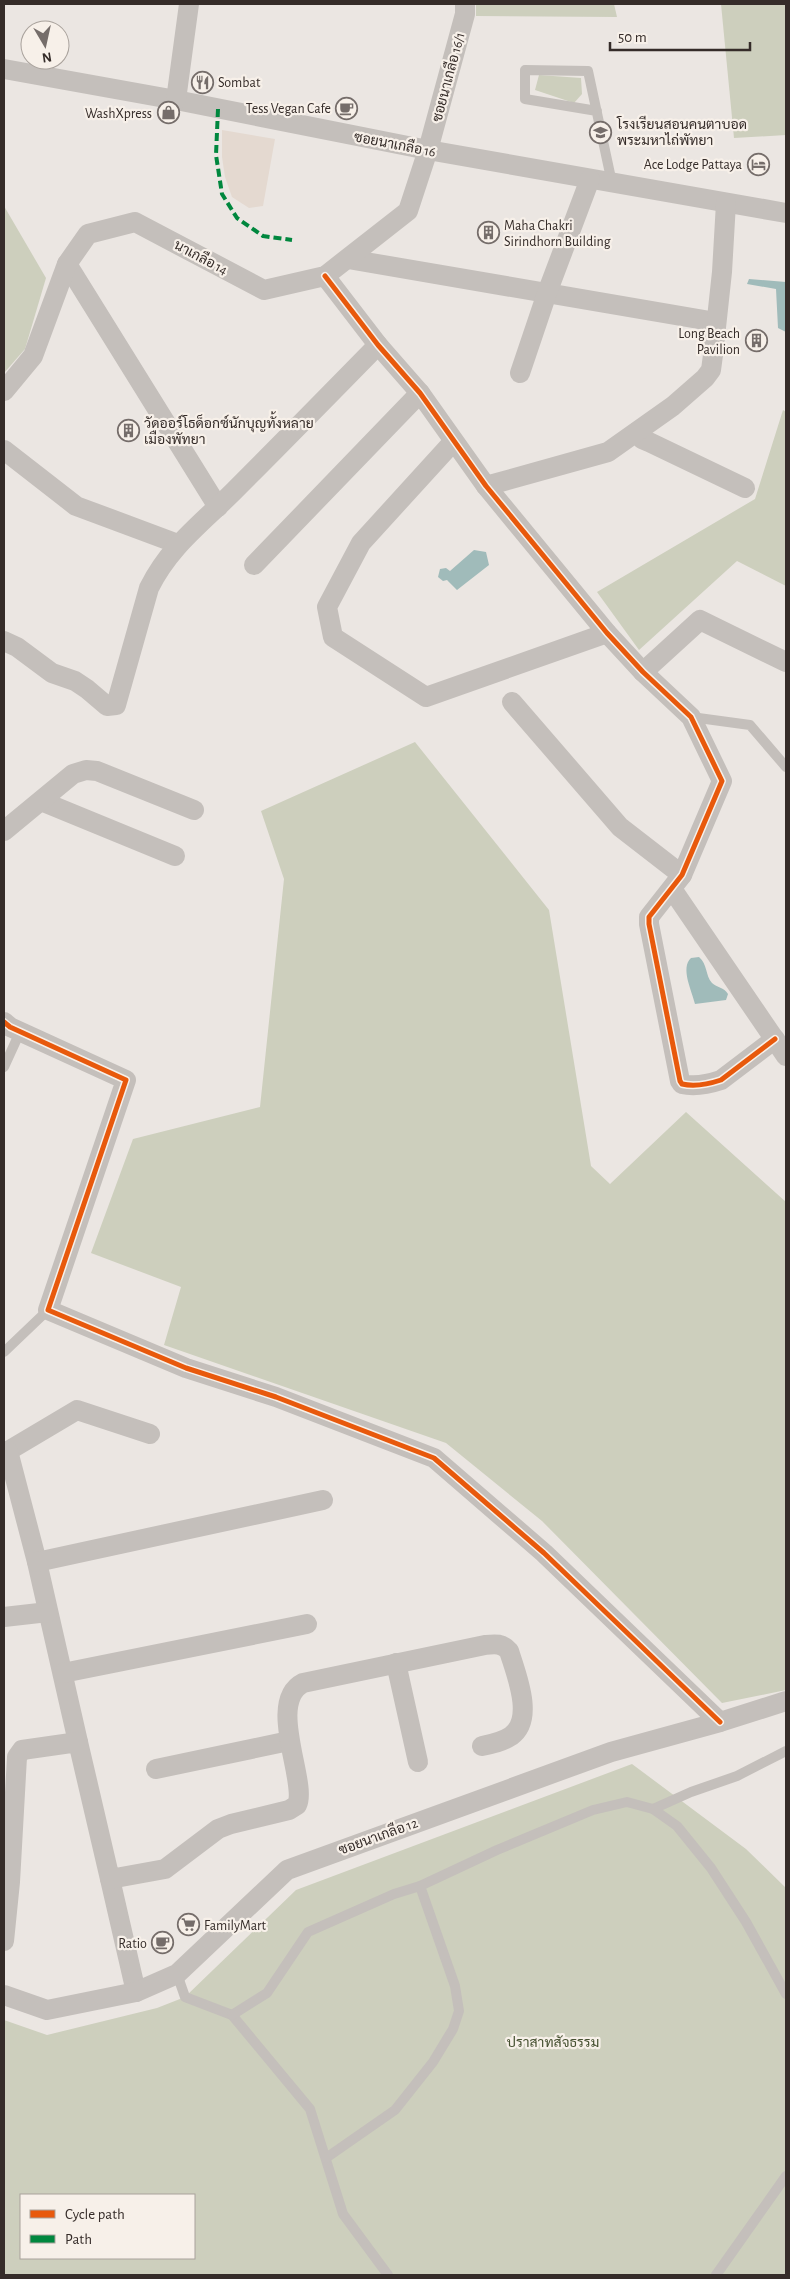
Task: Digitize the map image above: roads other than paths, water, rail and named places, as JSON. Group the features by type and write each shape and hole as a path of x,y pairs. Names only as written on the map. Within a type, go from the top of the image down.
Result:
{"street":[{"path":"176,100 189,4"},
{"name":"ซอยนาเกลือ 16/1","path":"428,150 465,14 465,4"},
{"name":"ซอยนาเกลือ 16","path":"4,69 176,100 428,150 786,213"},
{"name":"นาเกลือ 14","path":"4,391 33,356 67,264 88,234 135,222 264,290 325,276 408,212 428,150"},
{"path":"520,373 547,293 590,179"},
{"path":"486,486 608,452 673,406 705,378 711,370 722,272 726,203"},
{"path":"348,259 716,322"},
{"path":"67,264 218,507"},
{"path":"325,276 378,345 420,393 486,486 607,633 643,672 692,717 722,781 677,882 649,917 680,1081 682,1084 688,1085 712,1084 721,1080 775,1039"},
{"path":"4,641 17,647 52,673 87,689 107,706 112,707 118,702 149,588 178,544 218,507 378,345"},
{"path":"254,565 420,393"},
{"path":"637,432 649,442 746,488"},
{"path":"453,442 361,543 327,607 332,637 426,696 607,633"},
{"path":"4,450 76,506 178,544"},
{"path":"643,672 700,620 786,662"},
{"path":"512,702 620,827 677,882 786,1056"},
{"path":"4,831 73,774 86,770 97,772 194,810"},
{"path":"41,801 175,856"},
{"path":"12,1027 126,1080 48,1310 186,1368 276,1397 434,1458 544,1553 720,1722"},
{"path":"136,1992 37,1562 6,1453 77,1410 150,1434"},
{"path":"37,1562 323,1500"},
{"path":"4,1617 48,1612"},
{"path":"63,1673 307,1624"},
{"path":"110,1878 165,1869 218,1829 231,1824 290,1810 297,1806 300,1794 289,1741 289,1704 297,1686 396,1663 498,1644 506,1647 512,1660 524,1714 516,1732 511,1736 502,1741 482,1746"},
{"path":"396,1663 418,1762"},
{"name":"ซอยนาเกลือ 12","path":"4,1995 47,2010 136,1992 177,1974 287,1870 611,1752 720,1722 786,1701"},
{"path":"156,1769 289,1741"},
{"path":"4,1941 10,1882 16,1757 22,1750 28,1748 78,1742"}],"lane":[{"path":"597,112 525,99 525,70 588,71 597,112 612,183"},
{"path":"692,717 750,725 786,767"},
{"path":"4,1067 12,1027"},
{"path":"4,1352 48,1310"},
{"path":"653,1809 691,1792 737,1776 786,1751"},
{"path":"232,2014 267,1993 308,1932 394,1894 420,1886 497,1850 593,1810 627,1802 653,1809 677,1826 711,1868 746,1922 786,1994"},
{"path":"326,2158 395,2110 418,2082 453,2029 458,2012 455,1986 420,1886"},
{"path":"177,1974 186,1996 232,2014 310,2109 343,2214 388,2275"},
{"path":"716,2275 786,2176"}],"water":[{"path":"749,279 786,282 786,332 778,328 776,289 747,284"},
{"path":"474,550 486,552 489,565 457,590 447,580 443,581 438,577 440,569 446,568 450,571"},
{"path":"699,957 704,963 712,983 725,990 728,994 726,1000 695,1004 688,980 687,968 691,958"}],"place":[{"name":"Sombat","path":"202,82"},
{"name":"Tess Vegan Cafe","path":"347,108"},
{"name":"WashXpress","path":"168,113"},
{"name":"โรงเรียนสอนคนตาบอด พระมหาไถ่พัทยา","path":"601,132"},
{"name":"Ace Lodge Pattaya","path":"758,164"},
{"name":"Maha Chakri Sirindhorn Building","path":"488,233"},
{"name":"Long Beach Pavilion","path":"756,341"},
{"name":"วัดออร์โธด็อกซ์นักบุญทั้งหลาย เมืองพัทยา","path":"128,431"},
{"name":"FamilyMart","path":"188,1925"},
{"name":"Ratio","path":"163,1943"}],"park label":[{"name":"ปราสาทสัจธรรม","path":"553,2042"}]}
